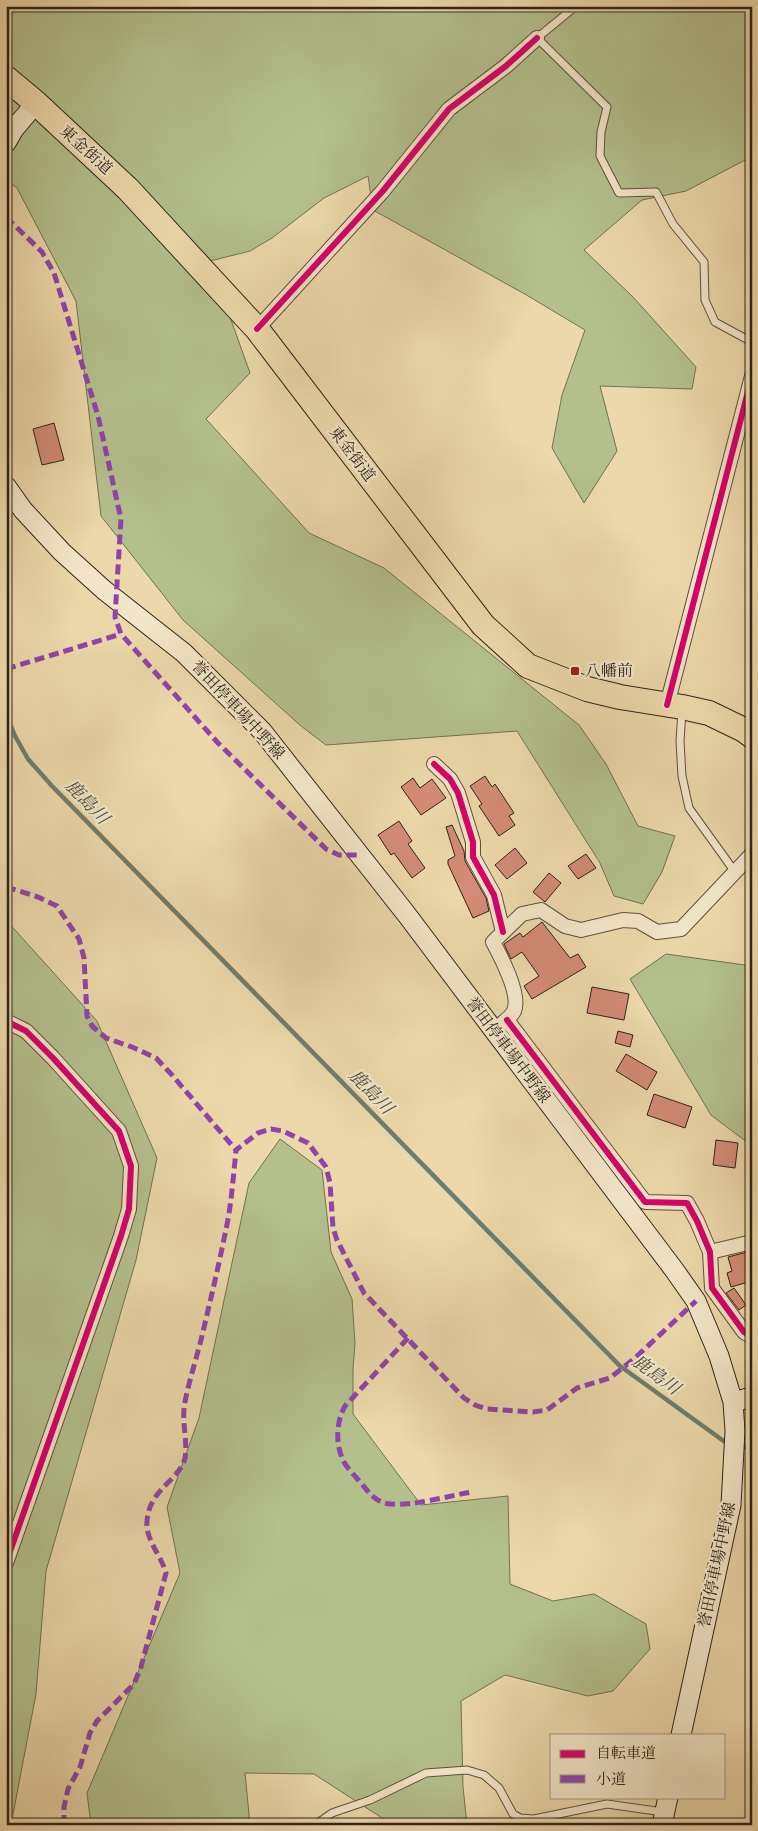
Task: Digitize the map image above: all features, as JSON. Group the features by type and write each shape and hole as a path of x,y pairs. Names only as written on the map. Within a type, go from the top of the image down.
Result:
{"highway":[{"name":"東金街道","path":"6,78 36,103 128,189 257,329 483,625 528,666 620,698 674,706 709,714 744,730 752,736"}],"main road":[{"path":"8,140 14,129 36,103"},
{"name":"誉田停車場中野線","path":"6,486 23,510 62,552 104,590 184,653 262,731 401,908 500,1025 696,1301 719,1356 733,1402 735,1454 731,1505 681,1734"},
{"path":"733,1402 752,1397"}],"street":[{"path":"257,329 382,192 449,109 506,66 537,38"},
{"path":"674,706 752,376"},
{"path":"434,764 450,779 458,794 473,842 473,857 494,895 503,932"},
{"path":"752,854 681,929 657,932 638,921 623,920 581,930 565,926 541,910 522,914 493,942 514,992 514,1009 500,1025 645,1202 687,1203 698,1221 710,1252 712,1288 744,1332 752,1337"},
{"path":"6,1021 26,1031 120,1131 130,1166 129,1209 121,1236 6,1563"},
{"path":"710,1252 752,1242"},
{"path":"696,1301 712,1288"}],"lane":[{"path":"576,6 537,38 608,107 601,132 600,156 619,193 656,192 673,224 704,262 705,300 715,322 752,342"},
{"path":"674,706 680,741 682,776 689,808 735,872"},
{"path":"315,1825 316,1822 332,1813 370,1800 426,1773 467,1770 484,1775 499,1788 513,1814 520,1818 534,1818 607,1804 665,1812"}],"green space":[{"path":"6,6 752,6 751,124 747,159 686,191 642,200 584,250 633,297 696,367 692,389 600,386 617,451 584,503 552,448 562,395 585,330 523,293 373,210 368,176 324,198 272,238 250,251 210,261 250,373 206,419 309,533 384,568 579,725 606,764 638,826 675,836 662,872 643,904 614,896 600,863 517,731 326,745 301,726 183,620 101,516 76,301 17,188 6,180"},
{"path":"6,920 97,1021 157,1158 136,1260 46,1571 36,1694 11,1825 6,1825"},
{"path":"666,954 752,966 752,1146 711,1115 630,979"},
{"path":"280,1139 322,1170 331,1252 352,1299 355,1343 353,1414 421,1505 508,1496 510,1584 553,1601 594,1594 646,1624 650,1649 613,1691 588,1696 505,1675 461,1701 463,1787 467,1825 393,1825 314,1774 245,1773 250,1825 91,1825 87,1793 180,1573 167,1507 199,1418 249,1183"}],"building":[{"path":"54,423 64,460 42,465 33,429"},
{"path":"485,776 492,787 495,784 514,813 509,816 515,825 499,836 479,806 482,804 470,786"},
{"path":"413,778 420,788 432,779 446,798 421,815 401,787"},
{"path":"399,821 412,841 408,844 425,868 412,878 394,853 391,855 378,835"},
{"path":"452,825 464,851 465,861 486,898 489,911 473,918 448,864 448,860 455,856 446,827"},
{"path":"515,848 527,863 507,879 495,865"},
{"path":"586,854 596,868 578,879 568,866"},
{"path":"549,873 561,883 545,902 533,892"},
{"path":"542,922 570,958 578,954 586,967 532,999 524,986 539,976 522,952 511,959 504,944 520,933 523,937"},
{"path":"592,987 629,994 624,1020 587,1013"},
{"path":"618,1031 633,1035 630,1047 615,1043"},
{"path":"626,1054 657,1072 647,1090 616,1071"},
{"path":"654,1094 692,1107 685,1128 647,1115"},
{"path":"716,1140 738,1143 735,1168 713,1165"},
{"path":"752,1251 752,1281 731,1287 727,1273 732,1271 728,1257"},
{"path":"734,1288 746,1305 739,1310 726,1293"}],"waterway":[{"name":"鹿島川","path":"6,714 15,736 28,759 52,786 620,1366 729,1443"},
{"name":"鹿島川","path":"739,1445 752,1449"}],"marked path":[{"path":"6,58 9,81"},
{"path":"6,217 42,252 54,273 98,416 121,519 115,617 121,634 218,743 326,849 339,855 359,855"},
{"path":"6,669 121,634"},
{"path":"6,887 38,897 57,906 79,939 84,958 87,1016 92,1026 106,1038 156,1058 236,1150"},
{"path":"64,1825 64,1807 68,1789 80,1767 90,1733 97,1721 134,1684 141,1667 166,1573 148,1534 147,1521 153,1501 177,1473 185,1458 185,1402 226,1230 236,1150 258,1133 271,1129 283,1131 308,1143 326,1167 330,1183 333,1228 337,1240 364,1293 464,1398 475,1405 487,1409 533,1412 547,1410 577,1388 610,1378 635,1358 696,1301"},
{"path":"408,1338 345,1406 338,1426 338,1441 341,1455 347,1467 370,1494 381,1502 410,1504 472,1492"}],"cycle path":[{"path":"257,329 382,192 449,109 506,66 537,38"},
{"path":"667,705 752,376"},
{"path":"434,764 450,779 458,793 473,842 473,857 494,895 503,932"},
{"path":"507,1020 645,1202 687,1203 710,1252 712,1288 744,1332 752,1337"},
{"path":"6,1021 26,1031 119,1131 131,1166 129,1209 121,1236 6,1563"}],"place":[{"name":"八幡前","path":"575,671"}]}
